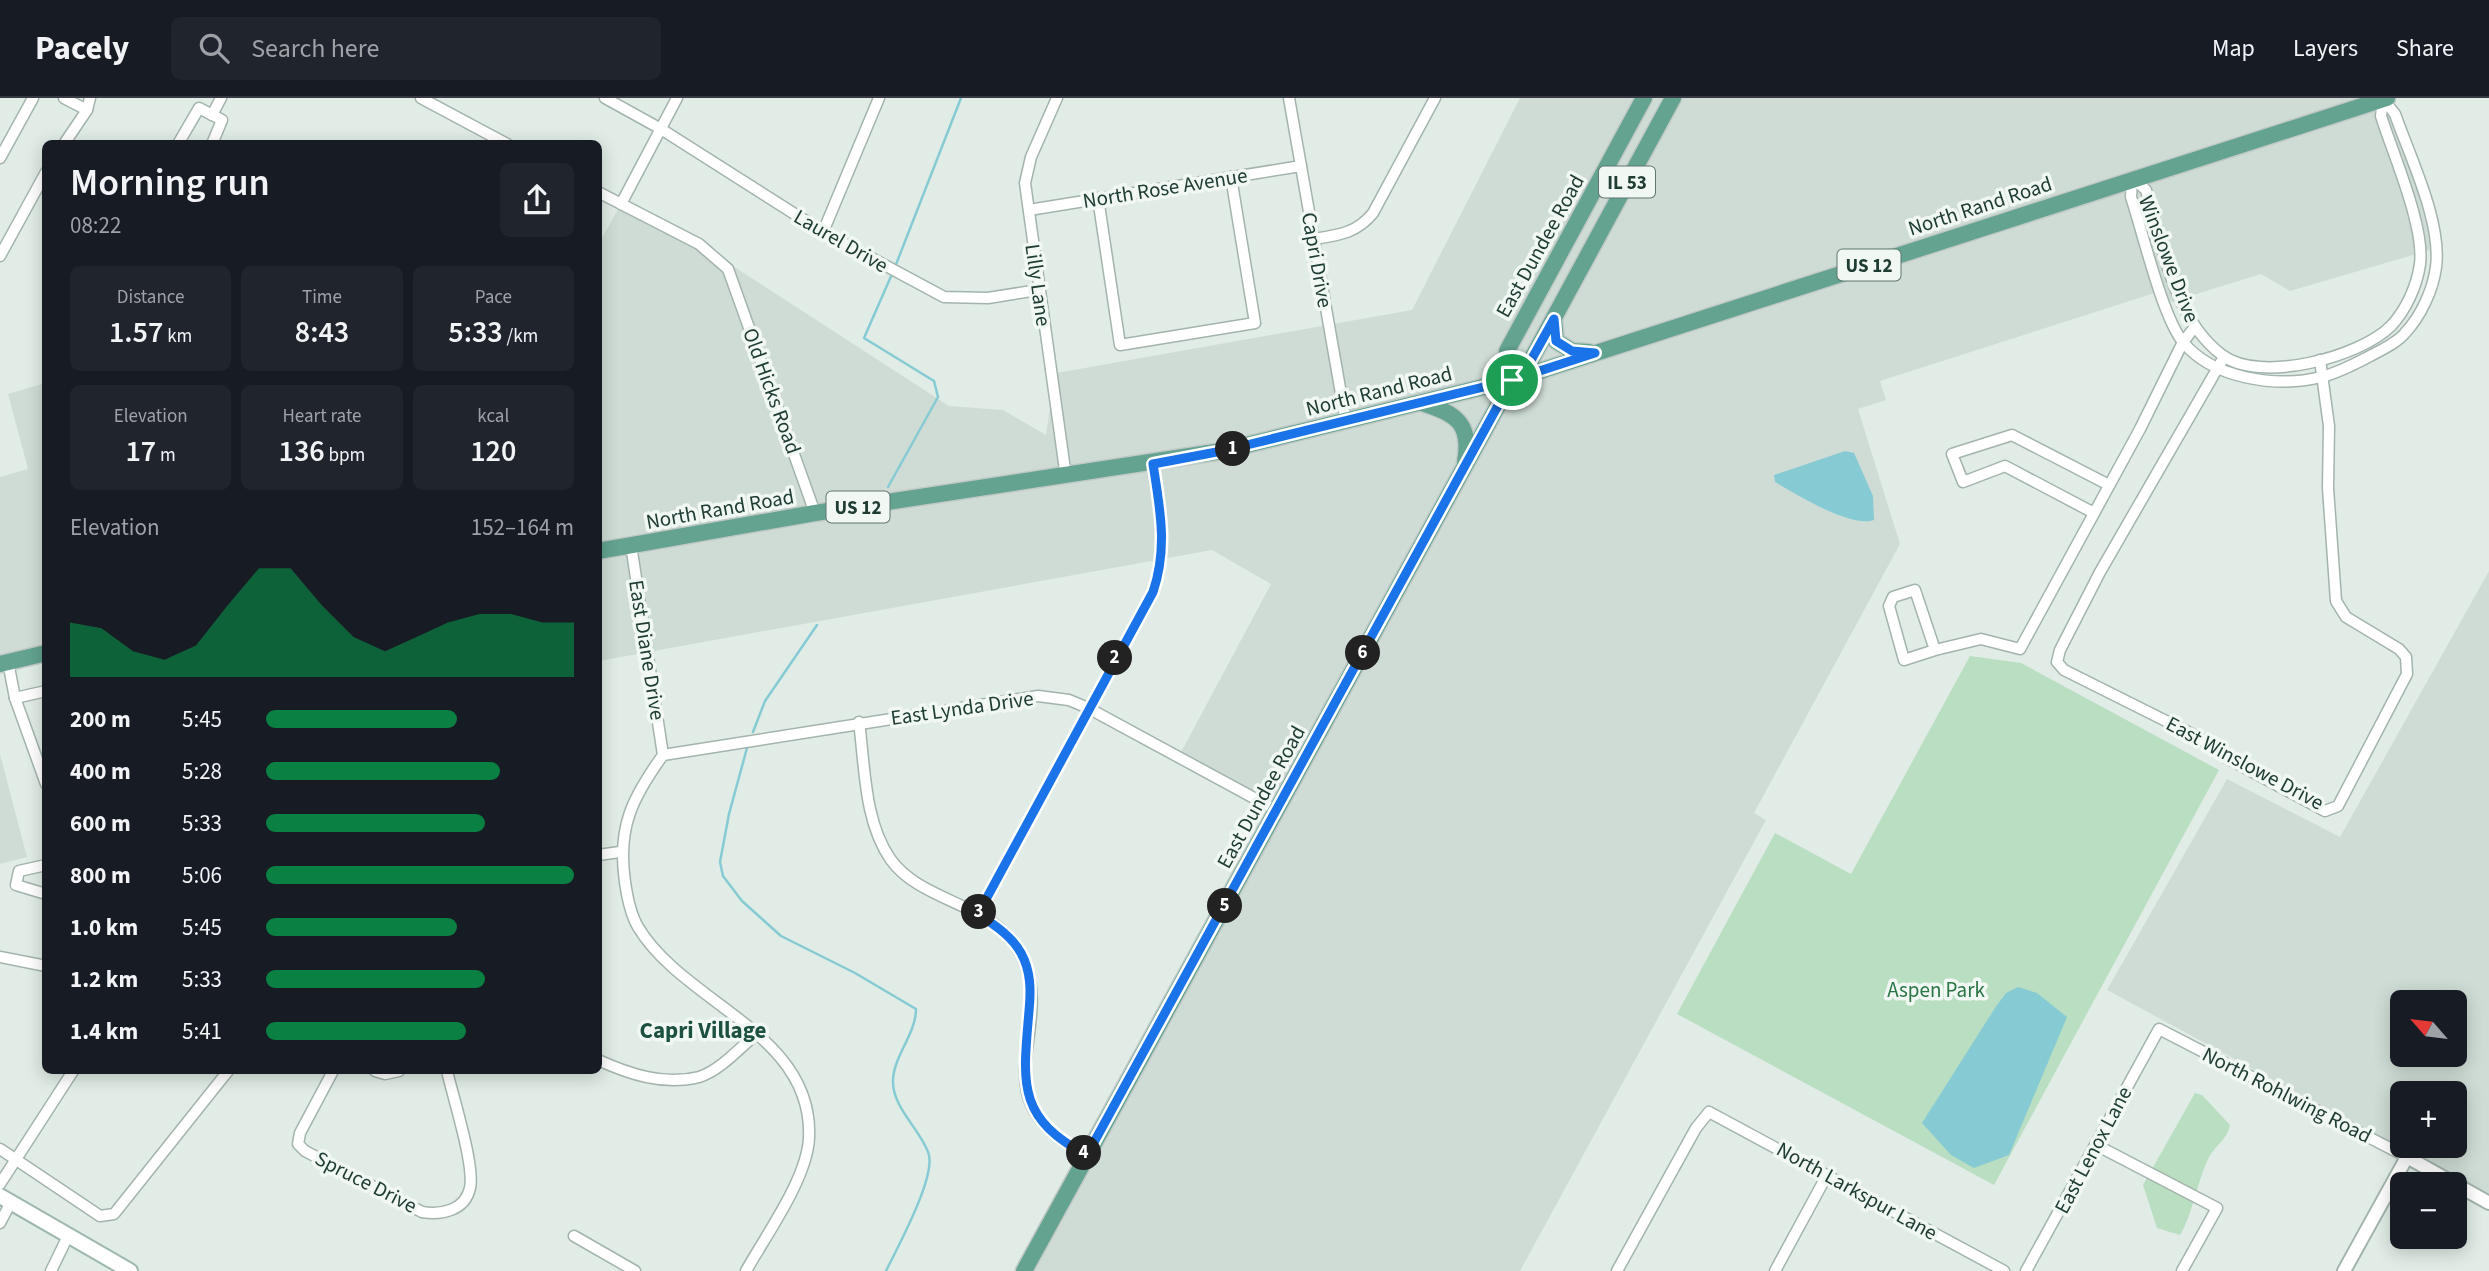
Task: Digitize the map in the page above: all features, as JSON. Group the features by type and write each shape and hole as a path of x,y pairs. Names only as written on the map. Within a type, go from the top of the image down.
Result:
{"main road":[{"name":"East Dundee Road","path":"1512,380 1507,351 1644,98"},
{"name":"East Dundee Road","path":"1024,1271 1512,380 1530,362 1673,98"},
{"name":"North Rand Road","path":"602,550 815,513 1153,464 1346,422 1512,380 2385,99"},
{"path":"1554,319 1556,341 1572,351 1595,353"},
{"path":"1422,402 1451,414 1460,422 1467,446 1462,472"},
{"path":"4,663 42,654"},
{"path":"6,1199 68,1238 130,1271"}],"street":[{"path":"0,158 33,98"},
{"path":"64,98 87,110"},
{"path":"67,140 87,110 90,98"},
{"path":"212,115 221,98"},
{"path":"421,98 500,140"},
{"name":"Laurel Drive","path":"605,98 661,129 822,232 944,297 988,298 1038,290"},
{"path":"602,194 621,204 677,98"},
{"path":"822,232 879,98"},
{"name":"Lilly Lane","path":"1057,98 1031,157 1025,183 1066,477"},
{"name":"Capri Drive","path":"1289,98 1346,422"},
{"path":"1314,239 1349,233 1363,225 1373,213 1435,98"},
{"path":"2385,99 2395,114 2434,234 2420,237 2381,116 2385,99"},
{"path":"180,140 196,110 222,120 214,140"},
{"name":"North Rose Avenue","path":"1029,210 1301,166"},
{"path":"1097,198 1120,345 1255,323 1231,177"},
{"path":"0,256 42,179"},
{"name":"Winslowe Drive","path":"2132,179 2146,190 2180,299 2194,328 2224,357 2251,367 2280,368 2320,360 2375,338 2392,325 2412,293 2420,263 2420,237"},
{"name":"Winslowe Drive","path":"2132,179 2131,197 2164,304 2183,342 2219,369 2247,377 2279,380 2321,377 2353,365 2404,335 2427,300 2436,268 2434,234"},
{"name":"Old Hicks Road","path":"621,204 699,244 728,269 815,513"},
{"path":"1935,650 1915,590 1893,597 1889,607 1904,660 1980,639 2020,649 2183,342 2194,328"},
{"name":"East Winslowe Drive","path":"2224,357 2219,369 2195,403 2100,572 2060,650 2057,662 2064,670 2198,737 2227,758 2325,811 2338,806 2407,674 2406,657 2399,649 2346,617 2336,601 2328,488 2329,426 2320,360"},
{"path":"2094,513 2004,466 1962,482 1952,454 2012,435 2109,485"},
{"path":"978,914 1153,592 1161,567 1163,538 1153,464"},
{"name":"East Diane Drive","path":"631,545 663,755"},
{"path":"4,663 42,773"},
{"path":"15,698 42,692"},
{"name":"East Lynda Drive","path":"663,755 859,722 1038,696 1069,700 1088,708 1278,811"},
{"path":"859,722 873,825 891,861 913,880 978,914 1007,935 1021,954 1029,977 1025,1060 1027,1091 1035,1112 1047,1130 1087,1155"},
{"path":"663,755 627,817 620,852 627,896 637,926 659,954 787,1062 803,1094 809,1138 798,1178 746,1271"},
{"path":"602,854 620,852"},
{"path":"42,866 19,871 16,885 42,893"},
{"path":"0,957 42,965"},
{"name":"East Lenox Lane","path":"2026,1271 2159,1028"},
{"name":"North Rohlwing Road","path":"2159,1028 2390,1148"},
{"path":"602,1062 633,1075 665,1080 700,1077 728,1059 755,1035"},
{"path":"0,1184 71,1074"},
{"path":"0,1149 100,1216 108,1217 114,1214 226,1074"},
{"name":"Spruce Drive","path":"331,1074 300,1133 298,1144 305,1151 422,1212 436,1214 452,1211 463,1203 470,1189 470,1171 448,1074"},
{"name":"North Larkspur Lane","path":"1617,1271 1696,1128 1709,1112 2004,1271"},
{"path":"2096,1145 2217,1208 2182,1271"},
{"path":"2344,1271 2406,1158"},
{"name":"North Rohlwing Road","path":"2409,1158 2489,1203"},
{"path":"1775,1271 1827,1175"},
{"path":"0,1223 6,1199"},
{"path":"574,1236 635,1271"},
{"path":"51,1271 68,1238"}],"shaded area":[{"path":"1520,98 2387,98 2383,100 2433,225 2437,248 2290,291 2261,274 2164,304 2161,291 1880,381 1886,400 1858,409 1900,544 1754,813 1766,820 1520,1271 1024,1271 1278,811 1179,756 1271,584 1212,550 602,660 602,238 621,204 699,244 949,406 1003,410 1046,435 1053,388 1051,374 1412,310"},
{"path":"42,384 42,654 0,664 0,477 28,469 8,394"},
{"path":"2489,571 2489,1197 2467,1185 2467,1172 2443,1172 2417,1158 2467,1158 2467,1081 2390,1081 2390,1143 2107,990 2227,779 2340,837"},
{"path":"0,754 27,857 0,864"}],"green space":[{"name":"Aspen Park","path":"1970,656 2021,663 2219,770 1994,1185 1677,1014 1775,833 1851,874"},
{"path":"2195,1093 2202,1095 2230,1125 2224,1138 2209,1157 2180,1235 2157,1228 2143,1185"}],"water":[{"path":"1845,451 1854,453 1873,496 1874,520 1864,521 1838,515 1775,482 1774,475"},
{"path":"2018,987 2037,993 2067,1017 2009,1155 1974,1168 1951,1155 1922,1123 1995,1008 2006,993"}],"waterway":[{"path":"895,267 961,98"},
{"path":"888,487 938,397 934,381 864,338 892,274"},
{"path":"753,732 765,701 817,625"},
{"path":"747,748 729,814 720,862 723,876 742,901 781,936 855,973 916,1009 913,1027 897,1062 893,1080 901,1108 924,1143 930,1162 915,1211 886,1271"}],"district":[{"name":"Capri Village","path":"703,1030"}],"route":[{"path":"1512,380 1222,451 1153,464 1163,538 1161,567 1153,592 978,914 1007,935 1021,954 1029,977 1030,994 1025,1060 1027,1091 1035,1112 1047,1130 1069,1146 1087,1155 1512,380 1595,353 1572,351 1562,347 1553,335 1554,319 1530,362 1512,380"}]}
